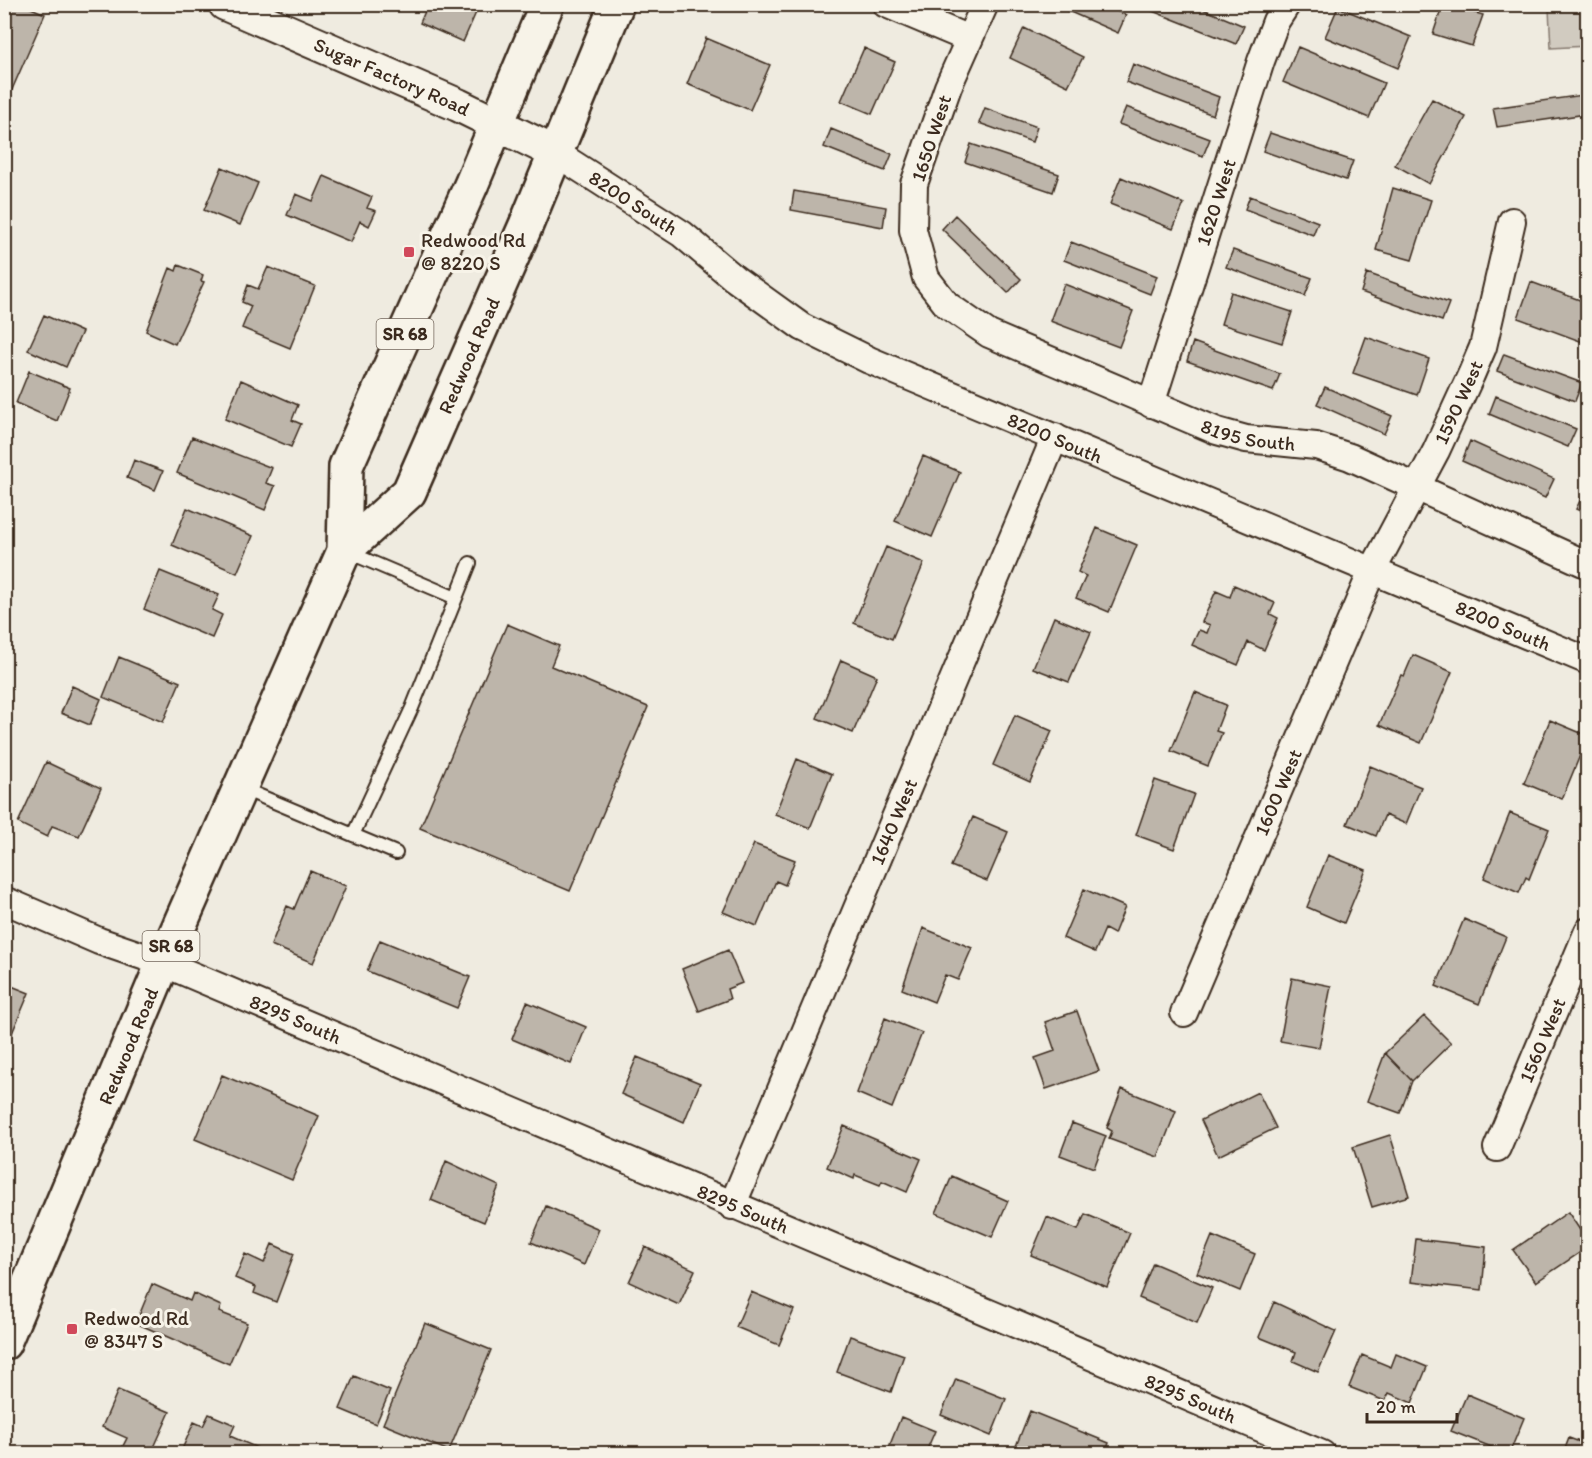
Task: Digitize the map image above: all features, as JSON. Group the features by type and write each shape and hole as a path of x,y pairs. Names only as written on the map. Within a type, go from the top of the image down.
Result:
{"main road":[{"name":"Redwood Road","path":"4,1343 163,963 344,551 346,466 547,4"},
{"name":"Redwood Road","path":"344,551 409,492 556,153 617,4"}],"street":[{"name":"Sugar Factory Road","path":"225,4 458,105 556,153"},
{"path":"886,4 969,39"},
{"name":"1650 West","path":"926,278 913,230 914,184 948,87 985,4"},
{"name":"1620 West","path":"1151,404 1261,61 1276,21 1287,4"},
{"name":"8200 South","path":"556,153 682,234 734,278 802,327 869,360 1587,662"},
{"name":"1590 West","path":"1372,571 1418,486 1483,347 1512,221"},
{"name":"8195 South","path":"926,278 948,305 989,334 1217,431 1246,439 1316,446 1350,457 1418,486 1587,565"},
{"name":"1640 West","path":"732,1206 1055,437"},
{"name":"1600 West","path":"1184,1013 1372,571"},
{"name":"8295 South","path":"4,900 99,940 163,963 1322,1454"},
{"name":"1560 West","path":"1497,1148 1587,932"}],"lane":[{"path":"344,551 456,598"},
{"path":"353,835 412,708 470,563"},
{"path":"240,788 396,853"}],"shaded area":[{"path":"1587,8 1587,46 1551,48 1549,9"}],"building":[{"path":"4,4 22,4 45,14 4,108"},
{"path":"428,4 469,4 478,8 463,42 420,23"},
{"path":"1052,4 1100,4 1126,15 1118,33"},
{"path":"1153,4 1191,4 1244,26 1236,44 1150,10"},
{"path":"1443,4 1483,15 1472,46 1433,34"},
{"path":"1338,7 1411,37 1398,68 1325,37"},
{"path":"1024,28 1083,57 1068,86 1010,58"},
{"path":"706,38 770,65 750,110 687,84"},
{"path":"1298,47 1384,83 1369,118 1283,82"},
{"path":"864,48 895,62 872,114 841,101"},
{"path":"1133,64 1219,97 1213,115 1126,82"},
{"path":"1583,95 1586,114 1497,127 1493,108"},
{"path":"1432,99 1466,117 1429,184 1395,165"},
{"path":"1126,107 1210,139 1203,156 1119,124"},
{"path":"985,108 1037,127 1032,142 979,123"},
{"path":"831,129 892,154 885,171 824,147"},
{"path":"1270,133 1353,161 1346,180 1263,151"},
{"path":"971,144 1059,174 1053,192 965,162"},
{"path":"222,167 258,183 240,225 204,210"},
{"path":"324,176 372,197 367,208 376,211 369,226 360,221 351,242 287,215 296,194 313,201"},
{"path":"1121,177 1184,204 1173,229 1110,204"},
{"path":"1393,188 1431,200 1412,260 1376,250"},
{"path":"794,191 886,207 883,227 791,210"},
{"path":"1250,196 1318,222 1313,235 1245,209"},
{"path":"955,215 1021,279 1008,293 942,229"},
{"path":"1071,242 1157,276 1150,294 1064,260"},
{"path":"1233,250 1312,278 1305,296 1226,267"},
{"path":"178,265 203,275 201,281 204,282 175,344 146,331 170,268 176,271"},
{"path":"268,267 315,286 290,348 242,328 251,306 242,302 248,285 258,289"},
{"path":"1367,273 1449,303 1442,321 1361,292"},
{"path":"1531,282 1588,303 1588,344 1518,318"},
{"path":"1064,284 1133,311 1119,347 1050,321"},
{"path":"1231,292 1292,312 1282,343 1221,324"},
{"path":"44,315 82,332 66,367 28,350"},
{"path":"1366,337 1429,359 1417,395 1353,373"},
{"path":"1193,342 1280,374 1273,391 1187,361"},
{"path":"1504,354 1582,383 1575,401 1497,371"},
{"path":"29,371 70,388 57,421 16,403"},
{"path":"241,380 298,405 292,420 301,424 291,447 225,419"},
{"path":"1325,387 1392,416 1384,434 1317,404"},
{"path":"1496,396 1576,429 1568,447 1489,414"},
{"path":"192,437 272,468 266,483 275,486 265,510 177,473"},
{"path":"1470,441 1554,479 1545,498 1462,461"},
{"path":"923,456 960,472 932,537 895,521"},
{"path":"134,460 163,471 155,490 127,478"},
{"path":"1588,484 1588,514 1576,509"},
{"path":"187,508 253,536 237,573 172,545"},
{"path":"1097,528 1137,545 1109,612 1076,598 1086,576 1078,572"},
{"path":"886,547 924,563 892,639 854,623"},
{"path":"160,571 219,595 212,610 222,615 212,638 144,609"},
{"path":"1234,585 1275,603 1270,614 1278,618 1264,650 1248,642 1238,665 1192,645 1199,630 1207,633 1210,625 1202,622 1216,591 1230,597"},
{"path":"1054,617 1091,632 1069,682 1033,668"},
{"path":"507,624 559,646 551,666 648,707 570,891 420,828"},
{"path":"1413,655 1452,672 1421,743 1379,725 1401,675 1404,676"},
{"path":"119,657 180,682 163,722 103,697"},
{"path":"841,660 877,676 853,733 817,718"},
{"path":"72,686 101,699 90,725 61,713"},
{"path":"1195,692 1226,705 1216,731 1222,733 1208,766 1171,751"},
{"path":"1015,715 1052,731 1030,782 993,765"},
{"path":"1550,720 1588,736 1562,799 1524,783"},
{"path":"797,759 832,774 810,828 775,814"},
{"path":"46,762 101,788 79,836 52,826 47,837 18,823"},
{"path":"1370,766 1421,787 1406,824 1385,815 1376,836 1347,824"},
{"path":"1155,780 1194,794 1174,849 1136,835"},
{"path":"1510,813 1549,829 1529,879 1526,877 1519,893 1484,878"},
{"path":"973,817 1008,832 987,881 951,866"},
{"path":"754,844 795,860 785,885 776,881 757,926 723,912"},
{"path":"1328,855 1366,870 1344,923 1307,907"},
{"path":"310,871 346,886 313,963 271,945 287,906 294,909"},
{"path":"1084,889 1125,907 1114,934 1105,929 1095,952 1063,938"},
{"path":"1464,919 1506,937 1479,1004 1436,986"},
{"path":"923,928 972,948 958,980 945,975 934,1002 902,989"},
{"path":"380,940 470,977 457,1008 367,971"},
{"path":"728,950 742,983 727,989 730,999 699,1011 682,969"},
{"path":"1292,978 1331,986 1319,1048 1280,1041"},
{"path":"4,983 29,993 7,1045 4,1044"},
{"path":"527,1002 586,1027 571,1064 512,1039"},
{"path":"1077,1011 1099,1071 1046,1089 1035,1058 1055,1051 1045,1022"},
{"path":"1424,1016 1451,1043 1412,1081 1385,1053"},
{"path":"885,1018 922,1033 892,1108 857,1093"},
{"path":"1385,1053 1412,1081 1400,1113 1367,1101"},
{"path":"637,1057 700,1083 684,1122 621,1094"},
{"path":"222,1075 319,1116 292,1180 195,1139"},
{"path":"1122,1089 1176,1111 1158,1157 1109,1139 1112,1131 1107,1128"},
{"path":"1258,1092 1276,1128 1218,1156 1201,1120"},
{"path":"1072,1123 1106,1136 1094,1168 1060,1155"},
{"path":"844,1126 921,1159 907,1192 882,1181 880,1185 855,1175 854,1179 827,1167"},
{"path":"1390,1135 1409,1196 1372,1207 1353,1147"},
{"path":"446,1161 499,1186 484,1222 431,1200"},
{"path":"952,1176 1008,1201 992,1237 936,1213"},
{"path":"546,1206 599,1229 584,1265 531,1242"},
{"path":"1568,1212 1588,1242 1588,1247 1536,1282 1513,1250"},
{"path":"1085,1214 1130,1233 1107,1287 1031,1255 1047,1217 1078,1230"},
{"path":"1212,1236 1255,1254 1240,1291 1197,1273"},
{"path":"1416,1239 1486,1247 1482,1290 1411,1282"},
{"path":"272,1244 294,1254 276,1302 254,1293 256,1287 235,1278 245,1254 264,1263"},
{"path":"645,1247 695,1270 679,1305 629,1282"},
{"path":"1153,1263 1212,1288 1197,1323 1139,1298"},
{"path":"152,1284 190,1301 193,1293 221,1306 219,1312 247,1323 229,1364 136,1323"},
{"path":"751,1292 794,1310 779,1345 736,1327"},
{"path":"1274,1302 1336,1331 1318,1372 1293,1361 1296,1352 1259,1337"},
{"path":"425,1323 491,1350 449,1451 383,1424"},
{"path":"850,1336 904,1355 891,1392 837,1372"},
{"path":"1396,1354 1427,1367 1412,1403 1389,1393 1385,1401 1349,1387 1362,1355 1391,1367"},
{"path":"354,1376 390,1391 376,1424 340,1409"},
{"path":"956,1379 1006,1399 991,1436 941,1415"},
{"path":"118,1390 170,1412 151,1454 128,1454 121,1450 127,1438 102,1427"},
{"path":"1467,1394 1524,1418 1509,1454 1451,1431"},
{"path":"1030,1411 1109,1443 1105,1454 1034,1454 1016,1446"},
{"path":"209,1414 235,1425 230,1436 271,1454 180,1454 194,1422 203,1426"},
{"path":"901,1417 935,1431 925,1454 887,1452"},
{"path":"1569,1438 1588,1445 1588,1454 1563,1454"}],"place":[{"name":"Redwood Rd @ 8220 S","path":"409,252"},
{"name":"Redwood Rd @ 8347 S","path":"72,1329"}]}
